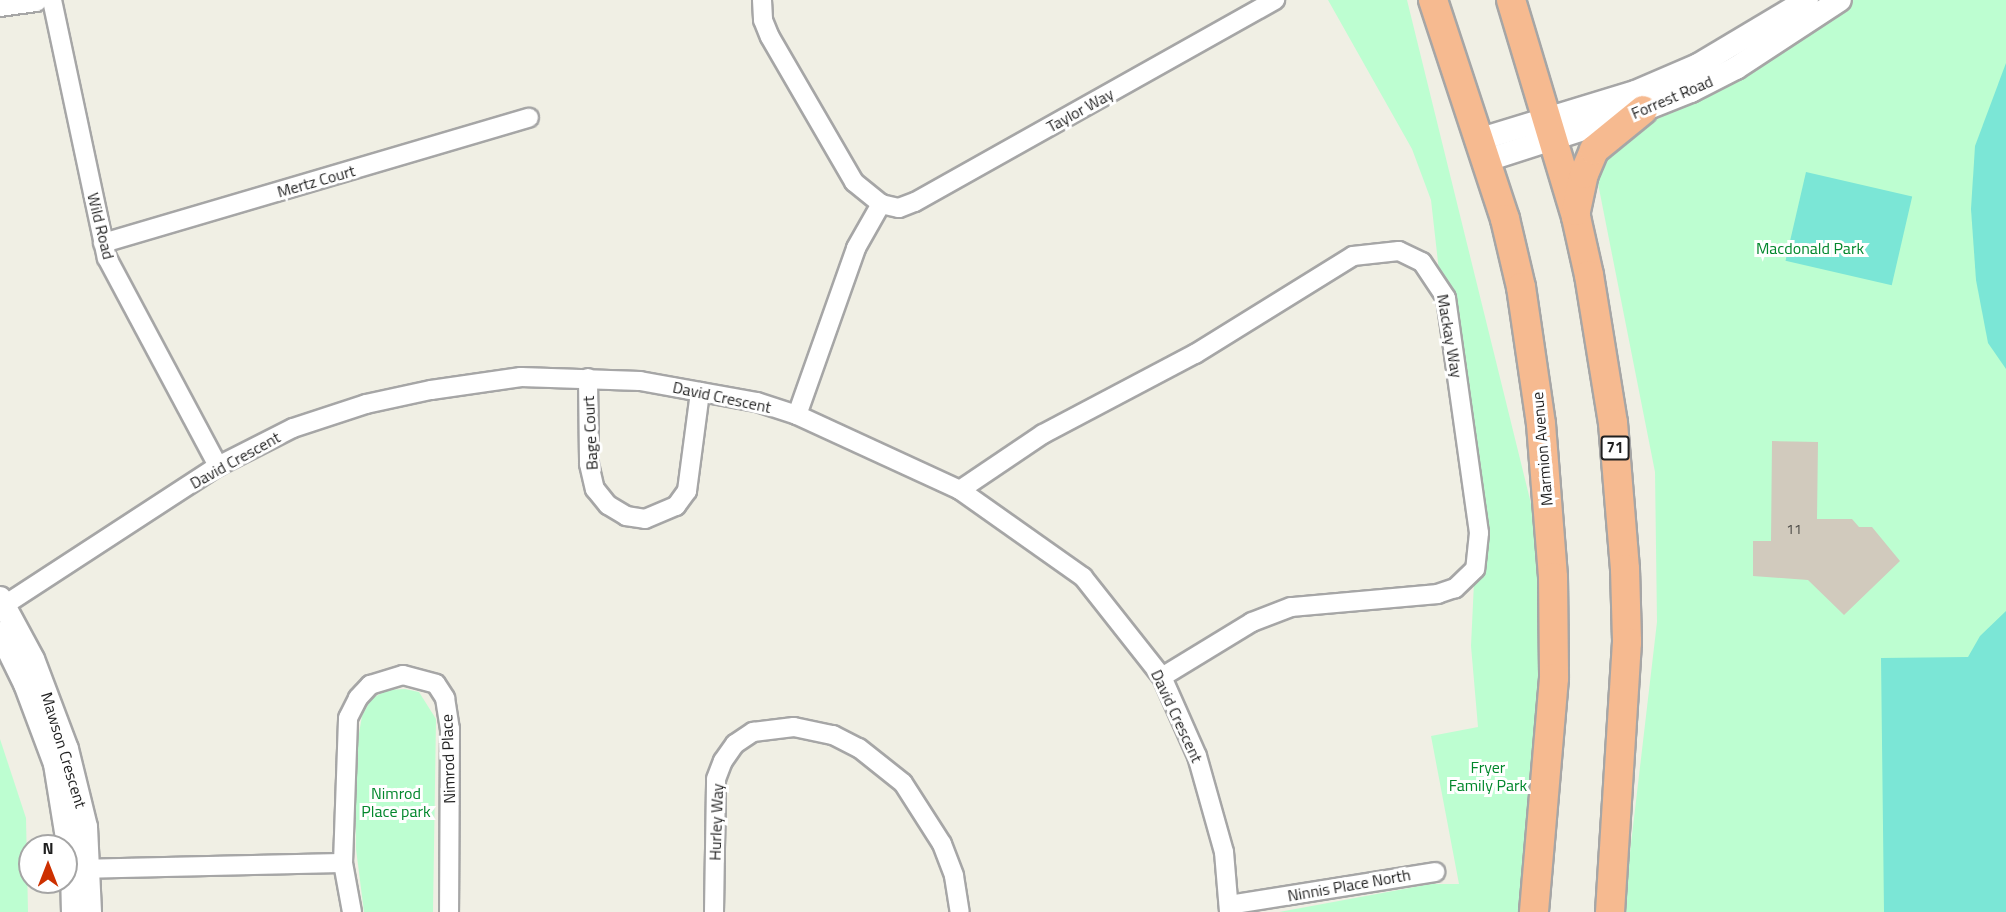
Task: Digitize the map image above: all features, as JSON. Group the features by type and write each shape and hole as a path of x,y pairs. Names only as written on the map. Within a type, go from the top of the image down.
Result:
{"highway":[{"name":"Marmion Avenue","path":"1433,0 1484,149 1521,287 1533,356 1553,577 1552,729 1534,912"},
{"name":"71","path":"1511,0 1552,129 1576,217 1589,275 1613,423 1625,569 1622,758 1610,912"},
{"path":"1576,217 1584,174 1594,150 1644,111"}],"street":[{"path":"0,6 36,0"},
{"name":"Wild Road","path":"52,0 107,258 218,466"},
{"path":"762,0 763,20 770,37 845,168 866,195 881,204 856,248 797,415"},
{"name":"Taylor Way","path":"881,204 899,208 915,202 1275,0"},
{"name":"Forrest Road","path":"1552,129 1698,65 1808,0"},
{"name":"Forrest Road","path":"1484,149 1552,129 1644,111 1736,68 1840,0"},
{"name":"Mertz Court","path":"103,243 529,118"},
{"name":"Mackay Way","path":"960,490 1043,434 1195,354 1353,256 1399,251 1422,262 1446,298 1479,533 1475,569 1455,588 1438,594 1291,607 1252,622 1162,677"},
{"name":"David Crescent","path":"1,604 218,466 293,428 366,404 431,390 521,377 588,378 640,381 700,392 797,415 960,490 1083,577 1162,677 1197,756 1215,810 1229,909"},
{"name":"Bage Court","path":"588,378 589,464 596,489 608,505 626,516 645,519 676,506 687,491 700,392"},
{"name":"Mawson Crescent","path":"1,604 33,659 56,716 86,826 73,912"},
{"name":"Mawson Crescent","path":"0,633 46,735 90,912"},
{"name":"Nimrod Place","path":"352,912 343,863 348,718 358,698 370,685 403,675 422,677 436,684 445,698 450,729 449,912"},
{"name":"Hurley Way","path":"714,912 716,779 723,761 735,744 753,732 794,727 833,735 859,747 903,783 942,844 954,876 960,912"},
{"path":"81,869 343,863"},
{"name":"Ninnis Place North","path":"1229,909 1435,872"}],"green space":[{"name":"Fryer Family Park","path":"1328,0 1407,0 1553,593 1525,912 1279,912 1431,884 1459,884 1431,736 1478,727 1471,646 1474,582 1431,200 1412,149"},
{"name":"Macdonald Park","path":"1826,0 2006,0 2006,912 1623,912 1657,622 1655,472 1589,138"},
{"path":"2006,63 2006,369 1988,343 1976,280 1971,209 1975,146"},
{"path":"1806,172 1912,197 1892,285 1786,261"},
{"path":"2006,611 2006,912 1884,912 1881,658 1968,657 1980,636"},
{"name":"Nimrod Place park","path":"405,689 419,692 436,719 433,912 364,912 356,849 355,756 362,716 371,699 387,690"},
{"path":"0,739 26,818 26,834 18,834 18,894 28,894 28,912 0,912"}],"building":[{"path":"1772,441 1818,442 1817,519 1852,519 1859,527 1872,527 1900,561 1844,615 1808,580 1753,576 1753,541 1771,541"}]}
